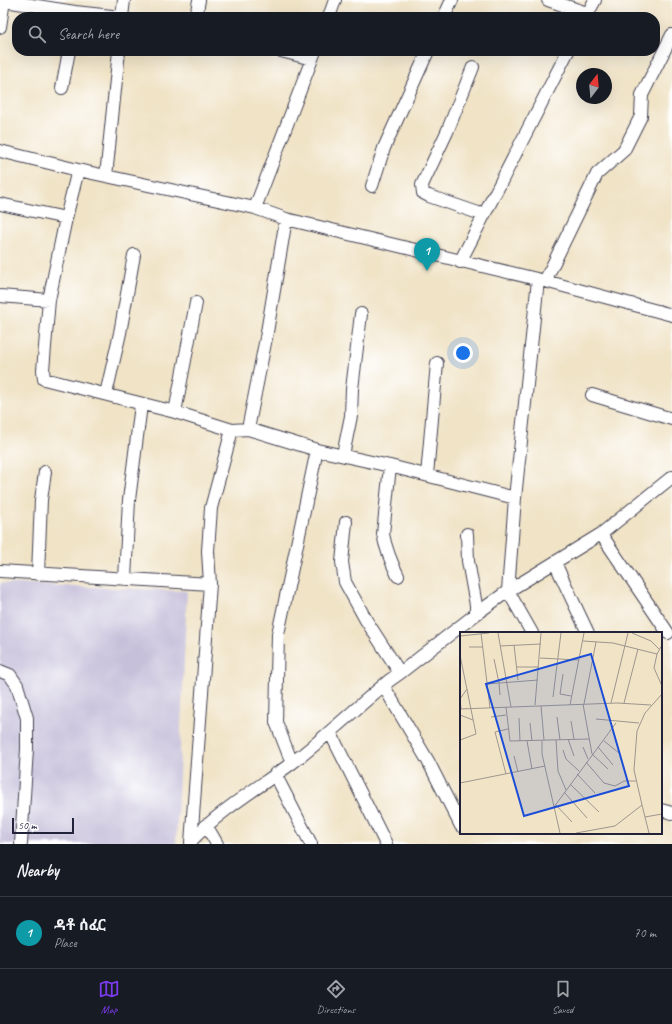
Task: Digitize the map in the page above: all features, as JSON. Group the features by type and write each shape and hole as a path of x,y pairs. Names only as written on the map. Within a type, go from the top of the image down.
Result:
{"street":[{"path":"123,12 124,0"},
{"path":"197,12 199,0"},
{"path":"331,12 335,0"},
{"path":"446,12 452,0"},
{"path":"548,0 579,12"},
{"path":"588,12 594,0"},
{"path":"0,27 4,1 90,12"},
{"path":"531,632 508,591 515,498 541,280 597,174 624,150 641,116 642,95 672,35"},
{"path":"62,88 68,56"},
{"path":"106,176 118,56"},
{"path":"255,208 314,56"},
{"path":"372,186 384,148 426,56"},
{"path":"460,262 565,56"},
{"path":"473,67 447,132 422,185 422,193 484,214"},
{"path":"0,151 78,170 255,208 286,219 460,262 541,280 672,315"},
{"path":"78,170 66,218 49,300 43,370 44,379 106,394 142,405 175,412 232,430 248,429 317,450 390,466 515,498"},
{"path":"0,204 66,218"},
{"path":"248,429 266,338 286,219"},
{"path":"106,394 120,333 134,255"},
{"path":"0,296 49,300"},
{"path":"175,412 196,303"},
{"path":"343,455 351,416 352,388 361,314"},
{"path":"427,475 437,363"},
{"path":"592,395 672,419"},
{"path":"125,578 129,500 142,405"},
{"path":"191,843 210,584 208,551 211,508 232,430"},
{"path":"292,763 276,722 278,634 317,450"},
{"path":"390,466 383,534 390,562 398,576"},
{"path":"38,574 41,500 45,472"},
{"path":"191,843 206,825 292,763 383,685 459,632 476,614 508,591 601,534 672,477"},
{"path":"346,522 342,562 345,582 366,620 400,673"},
{"path":"467,534 468,561 476,614"},
{"path":"601,534 668,633"},
{"path":"555,563 588,632"},
{"path":"0,571 210,584"},
{"path":"0,671 10,675 17,685 27,718 27,749 21,844"},
{"path":"383,685 428,761 460,824"},
{"path":"330,732 386,844"},
{"path":"275,774 312,844"},
{"path":"662,810 672,813"},
{"path":"206,825 217,844"}],"shaded area":[{"path":"0,583 187,591 176,844 0,844"}],"place":[{"name":"ዳቶ ሰፈር","path":"427,271"}]}
